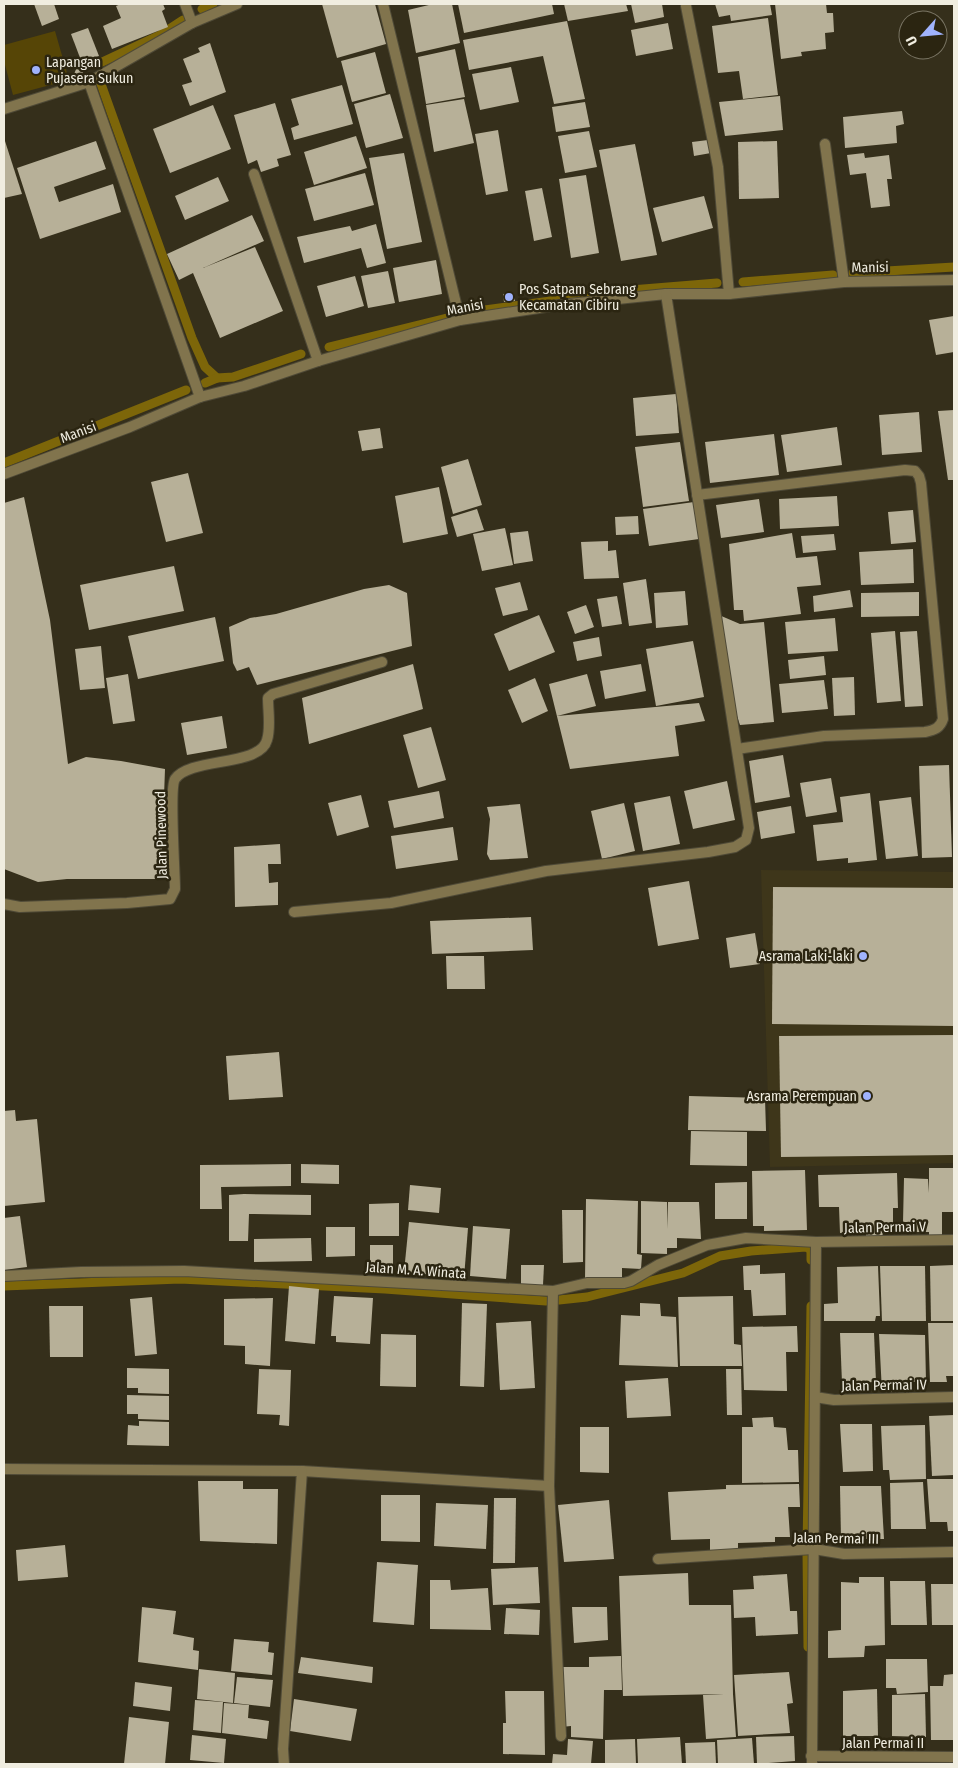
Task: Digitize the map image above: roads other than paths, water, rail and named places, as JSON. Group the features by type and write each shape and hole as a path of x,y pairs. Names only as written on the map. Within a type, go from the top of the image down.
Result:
{"street":[{"path":"185,4 192,23"},
{"path":"4,109 88,82 192,23 237,4"},
{"path":"383,4 460,320"},
{"path":"686,6 718,167 730,294"},
{"path":"88,82 200,397"},
{"path":"825,144 844,282"},
{"path":"254,174 318,361"},
{"name":"Manisi","path":"4,474 130,427 200,397 244,386 318,361 460,320 559,305 666,294 730,294 844,282 954,280"},
{"path":"294,912 391,903 546,871 708,852 735,847 746,840 749,828 666,294"},
{"path":"697,495 905,470 915,471 921,483 942,719 940,725 934,730 926,732 824,736 736,749"},
{"name":"Jalan Pinewood","path":"4,904 20,907 127,903 170,899 175,889 172,795 175,779 185,770 254,754 265,746 268,739 268,698 273,694 382,662"},
{"name":"Jalan M. A. Winata","path":"4,1276 81,1272 184,1271 553,1291 587,1283 624,1283 632,1281 658,1265 707,1245 730,1240 760,1238 816,1242"},
{"name":"Jalan Permai V","path":"816,1242 954,1240"},
{"path":"812,1760 816,1242"},
{"path":"553,1291 549,1486 561,1736"},
{"name":"Jalan Permai IV","path":"815,1397 834,1400 954,1397"},
{"path":"4,1469 302,1471 549,1486"},
{"path":"284,1764 282,1756 302,1471"},
{"name":"Jalan Permai III","path":"658,1559 814,1549 844,1554 954,1552"},
{"name":"Jalan Permai II","path":"812,1760 954,1757"}],"waterway":[{"path":"202,9 213,4"},
{"path":"100,63 160,35 183,20"},
{"path":"101,84 192,338 205,367 217,378 233,377 301,354"},
{"path":"853,273 954,267"},
{"path":"743,282 833,275"},
{"path":"470,312 631,290 717,283"},
{"path":"329,347 451,317"},
{"path":"205,383 217,378"},
{"path":"4,463 186,390"},
{"path":"559,1300 587,1297 683,1273 720,1256 751,1251 806,1247 811,1250 811,1260"},
{"path":"4,1286 180,1279 385,1289 546,1301"},
{"path":"807,1548 811,1306"},
{"path":"807,1551 808,1647"}],"place":[{"name":"Lapangan Pujasera Sukun","path":"36,70"},
{"name":"Pos Satpam Sebrang Kecamatan Cibiru","path":"509,297"},
{"name":"Asrama Laki-laki","path":"863,956"},
{"name":"Asrama Perempuan","path":"867,1096"}]}
